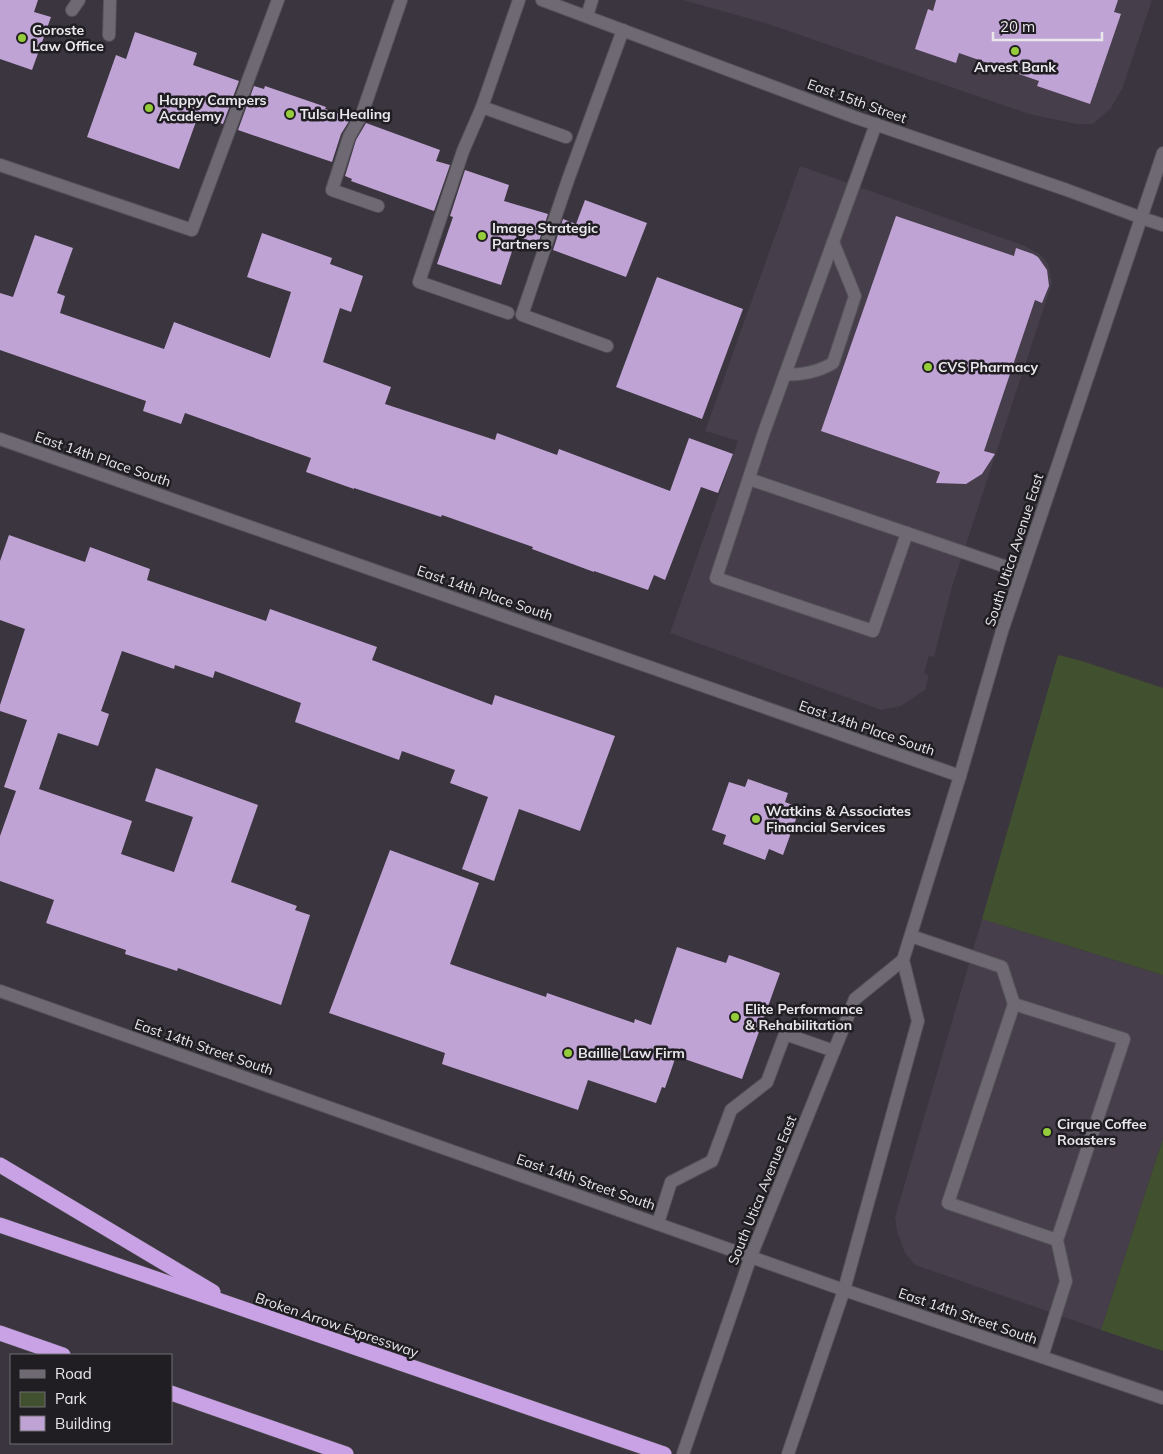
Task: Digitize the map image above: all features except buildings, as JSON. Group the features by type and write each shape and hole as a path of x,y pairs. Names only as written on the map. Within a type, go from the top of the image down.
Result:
{"highway":[{"path":"0,1165 242,1310"},
{"name":"Broken Arrow Expressway","path":"0,1225 664,1454"},
{"path":"0,1333 59,1354"},
{"path":"0,1343 57,1354"},
{"path":"172,1393 346,1454"}],"main road":[{"path":"110,0 110,35"},
{"path":"0,164 192,230 278,0"},
{"path":"378,206 332,190 349,137 362,114 401,0"},
{"path":"508,313 419,282 463,151 482,106 519,0"},
{"name":"East 15th Street","path":"542,0 876,124 1163,225"},
{"path":"587,16 592,0"},
{"path":"607,346 522,315 569,177 623,30"},
{"path":"482,106 566,137"},
{"path":"876,124 785,374 716,578 873,631 907,533"},
{"name":"South Utica Avenue East","path":"683,1454 751,1256 855,999 903,960 1021,572 1163,154"},
{"path":"785,374 793,375 824,369 832,363 855,296 833,242"},
{"name":"East 14th Place South","path":"0,439 960,776"},
{"path":"749,479 1021,572"},
{"path":"911,936 1002,967 1014,1004 948,1203 1057,1240"},
{"path":"788,1454 844,1290 918,1021 903,960"},
{"name":"East 14th Street South","path":"0,991 844,1290 1163,1398"},
{"path":"1014,1004 1124,1039 1057,1240 1066,1281 1042,1357"},
{"path":"658,1223 671,1182 712,1161 731,1110 767,1082 785,1034 834,1051"}],"shaded area":[{"path":"683,0 1152,0 1122,89 1111,108 1093,124 1076,124 1029,114 768,24"},
{"path":"800,166 1025,246 1040,254 1048,264 1052,283 952,587 934,657 929,656 924,673 929,676 925,690 901,706 881,710 670,633 738,441 705,431"},
{"path":"982,919 1163,975 1163,1138 1101,1330 915,1265 905,1253 897,1232 895,1217"}],"green space":[{"path":"1058,655 1163,688 1163,975 982,919"},
{"path":"1163,1138 1163,1351 1101,1330"}],"place":[{"name":"Goroste Law Office","path":"22,38"},
{"name":"Arvest Bank","path":"1015,51"},
{"name":"Happy Campers Academy","path":"149,108"},
{"name":"Tulsa Healing","path":"290,114"},
{"name":"Image Strategic Partners","path":"482,236"},
{"name":"CVS Pharmacy","path":"928,367"},
{"name":"Watkins & Associates Financial Services","path":"756,819"},
{"name":"Elite Performance & Rehabilitation","path":"735,1017"},
{"name":"Baillie Law Firm","path":"568,1053"},
{"name":"Cirque Coffee Roasters","path":"1047,1132"}]}
